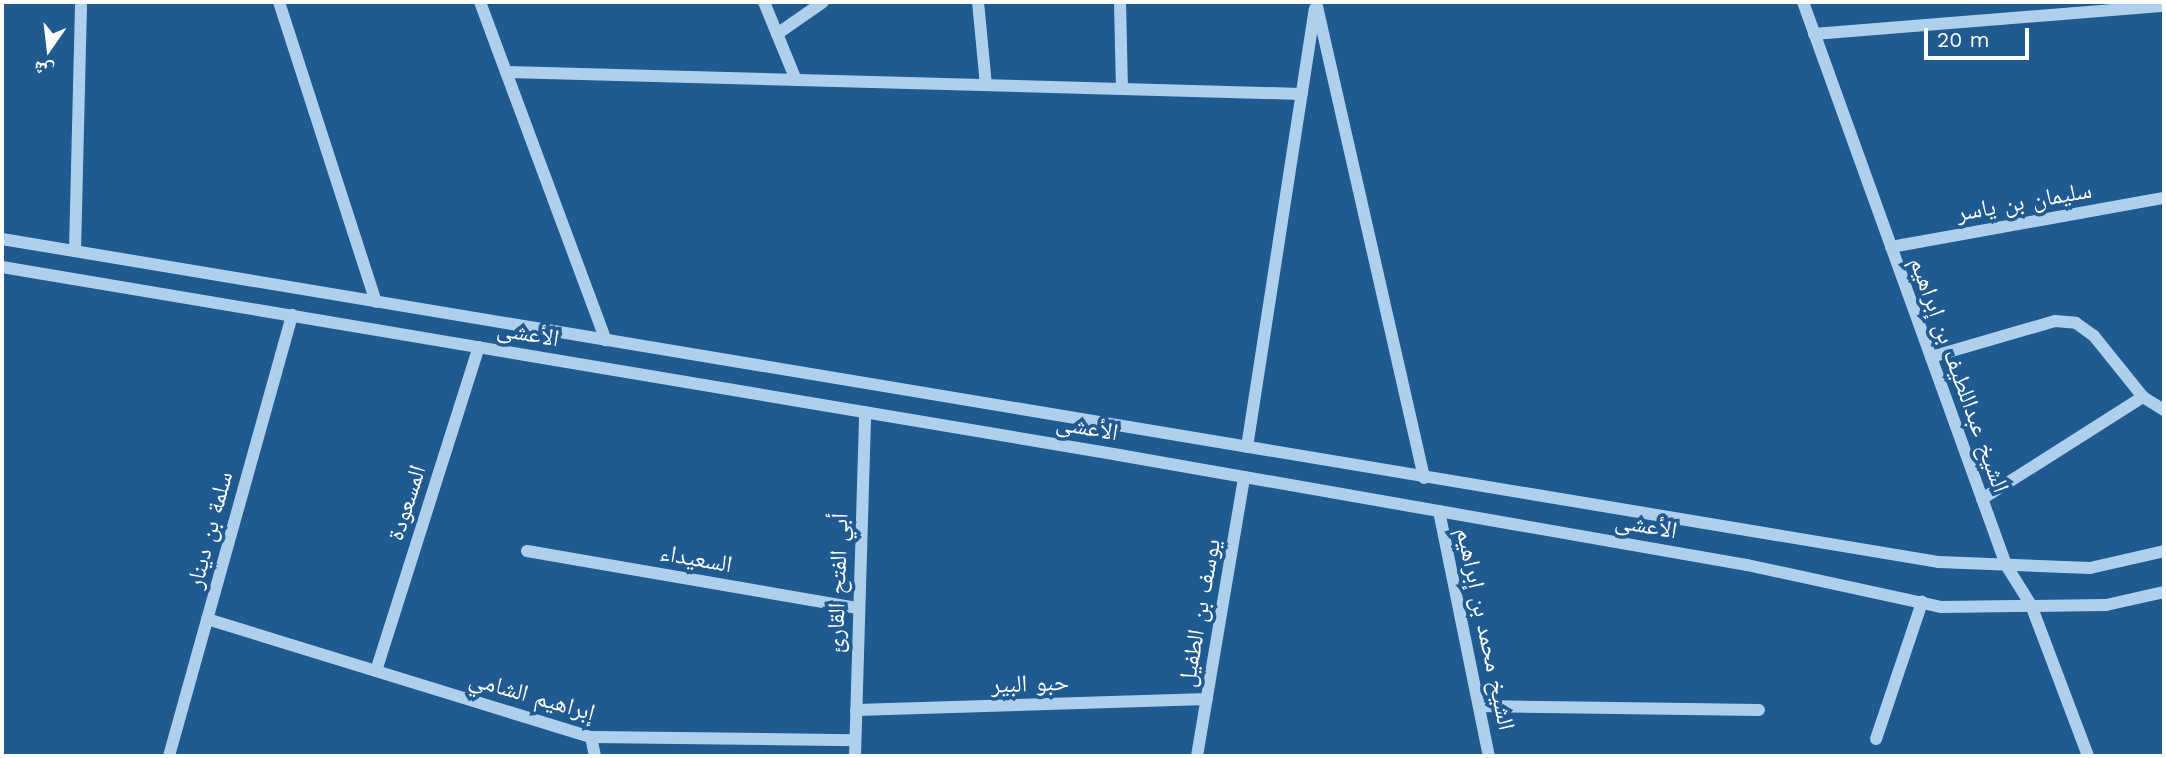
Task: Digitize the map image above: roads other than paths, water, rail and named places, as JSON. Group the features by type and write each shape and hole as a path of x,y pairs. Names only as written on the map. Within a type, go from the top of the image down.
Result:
{"street":[{"path":"75,251 81,2"},
{"path":"279,2 376,302"},
{"path":"480,2 606,340"},
{"path":"764,2 796,80"},
{"path":"777,34 823,2"},
{"path":"978,2 986,85"},
{"path":"1120,2 1122,89"},
{"path":"1247,447 1316,2 1424,478"},
{"name":"الشيخ عبداللطيف بن إبراهيم","path":"1803,2 2006,565 2031,606 2088,756"},
{"path":"1814,34 2164,6"},
{"path":"506,72 1302,94"},
{"name":"سليمان بن ياسر","path":"1891,247 2164,198"},
{"name":"الأعشى","path":"2,239 1247,447 1743,534 1939,562 2006,565 2090,568 2164,551"},
{"name":"الأعشى","path":"2,267 1439,511 1922,603 2106,605 2164,592"},
{"name":"سلمة بن دينار","path":"169,756 292,315"},
{"path":"1931,357 2055,321 2077,323 2094,335 2143,397 2164,410"},
{"name":"المسعودة","path":"376,671 478,347"},
{"path":"1982,499 2143,397"},
{"name":"أبي الفتح القارئ","path":"855,756 865,412"},
{"name":"يوسف بن الطفيل","path":"1197,756 1244,477"},
{"name":"الشيخ محمد بن إبراهيم","path":"1439,511 1489,756"},
{"name":"السعيداء","path":"527,551 858,608"},
{"path":"1876,739 1922,603"},
{"name":"إبراهيم الشامي","path":"208,619 591,737 855,740"},
{"name":"حبو البير","path":"856,710 1207,699"},
{"path":"1479,706 1759,710"},
{"path":"591,737 595,756"}]}
